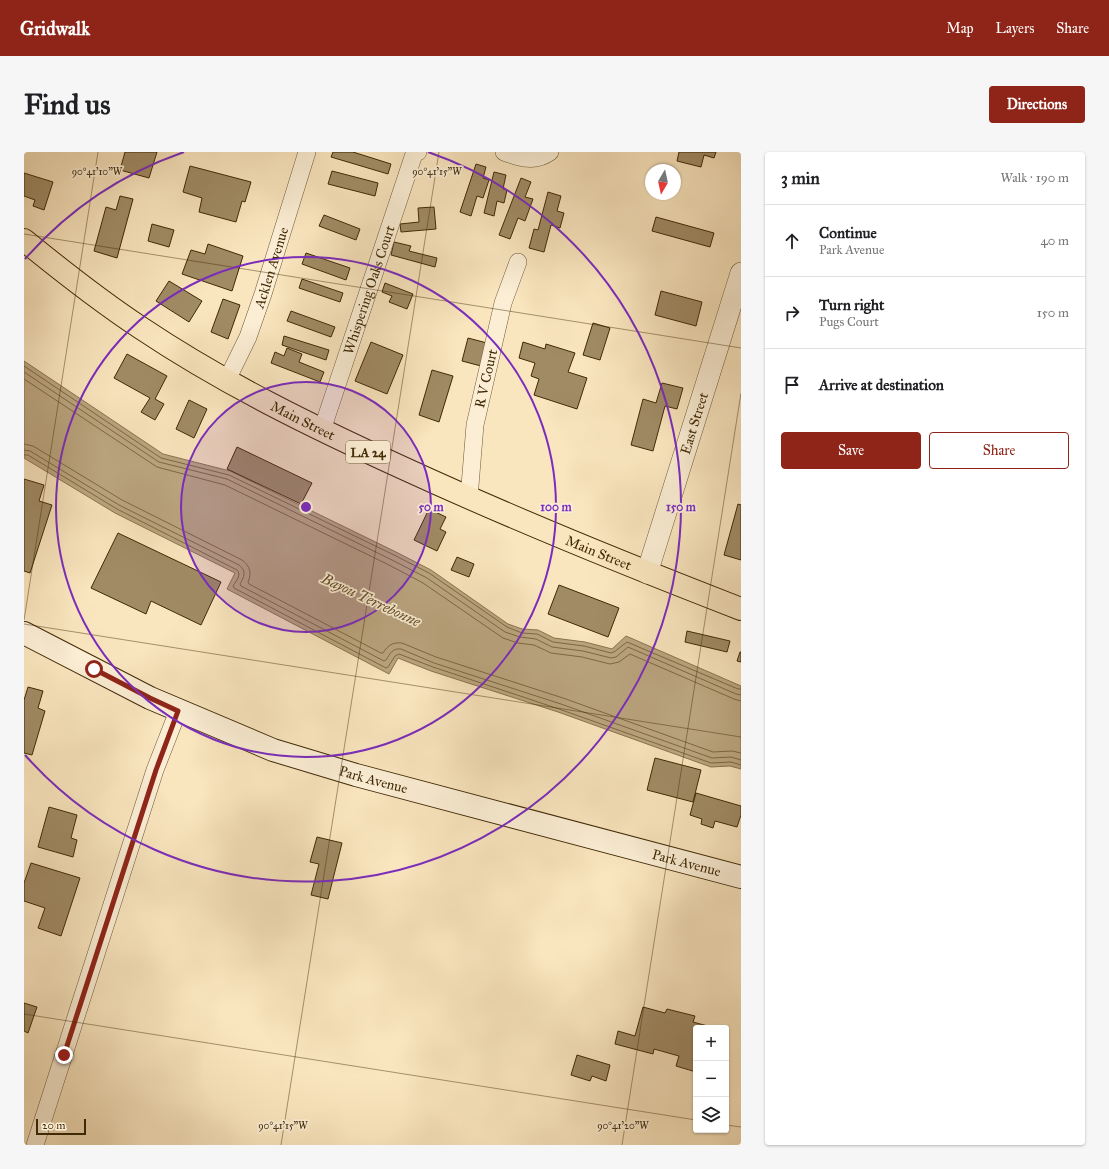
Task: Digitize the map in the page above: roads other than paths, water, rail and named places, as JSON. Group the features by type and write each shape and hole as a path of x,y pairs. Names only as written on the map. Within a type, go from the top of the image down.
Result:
{"main road":[{"name":"Main Street","path":"24,240 84,288 142,329 193,361 270,404 322,430 469,498 647,573 741,609"},
{"name":"Park Avenue","path":"24,633 150,698 273,750 356,775 741,877"}],"street":[{"name":"Acklen Avenue","path":"227,380 248,337 263,294 307,152"},
{"name":"Whispering Oaks Court","path":"322,430 414,154 418,152"},
{"path":"504,152 517,157 530,159 545,156 550,152"},
{"name":"R V Court","path":"469,498 475,425 503,303 518,262"},
{"name":"East Street","path":"647,573 741,273"},
{"path":"35,1145 156,770 178,711"}],"water":[{"name":"Bayou Terrebonne","path":"24,361 163,454 230,471 396,552 431,570 508,624 522,629 538,630 554,638 585,642 612,649 626,636 741,686 741,769 730,766 711,767 558,712 431,671 398,658 389,674 227,589 235,573 115,513 24,458"}]}
